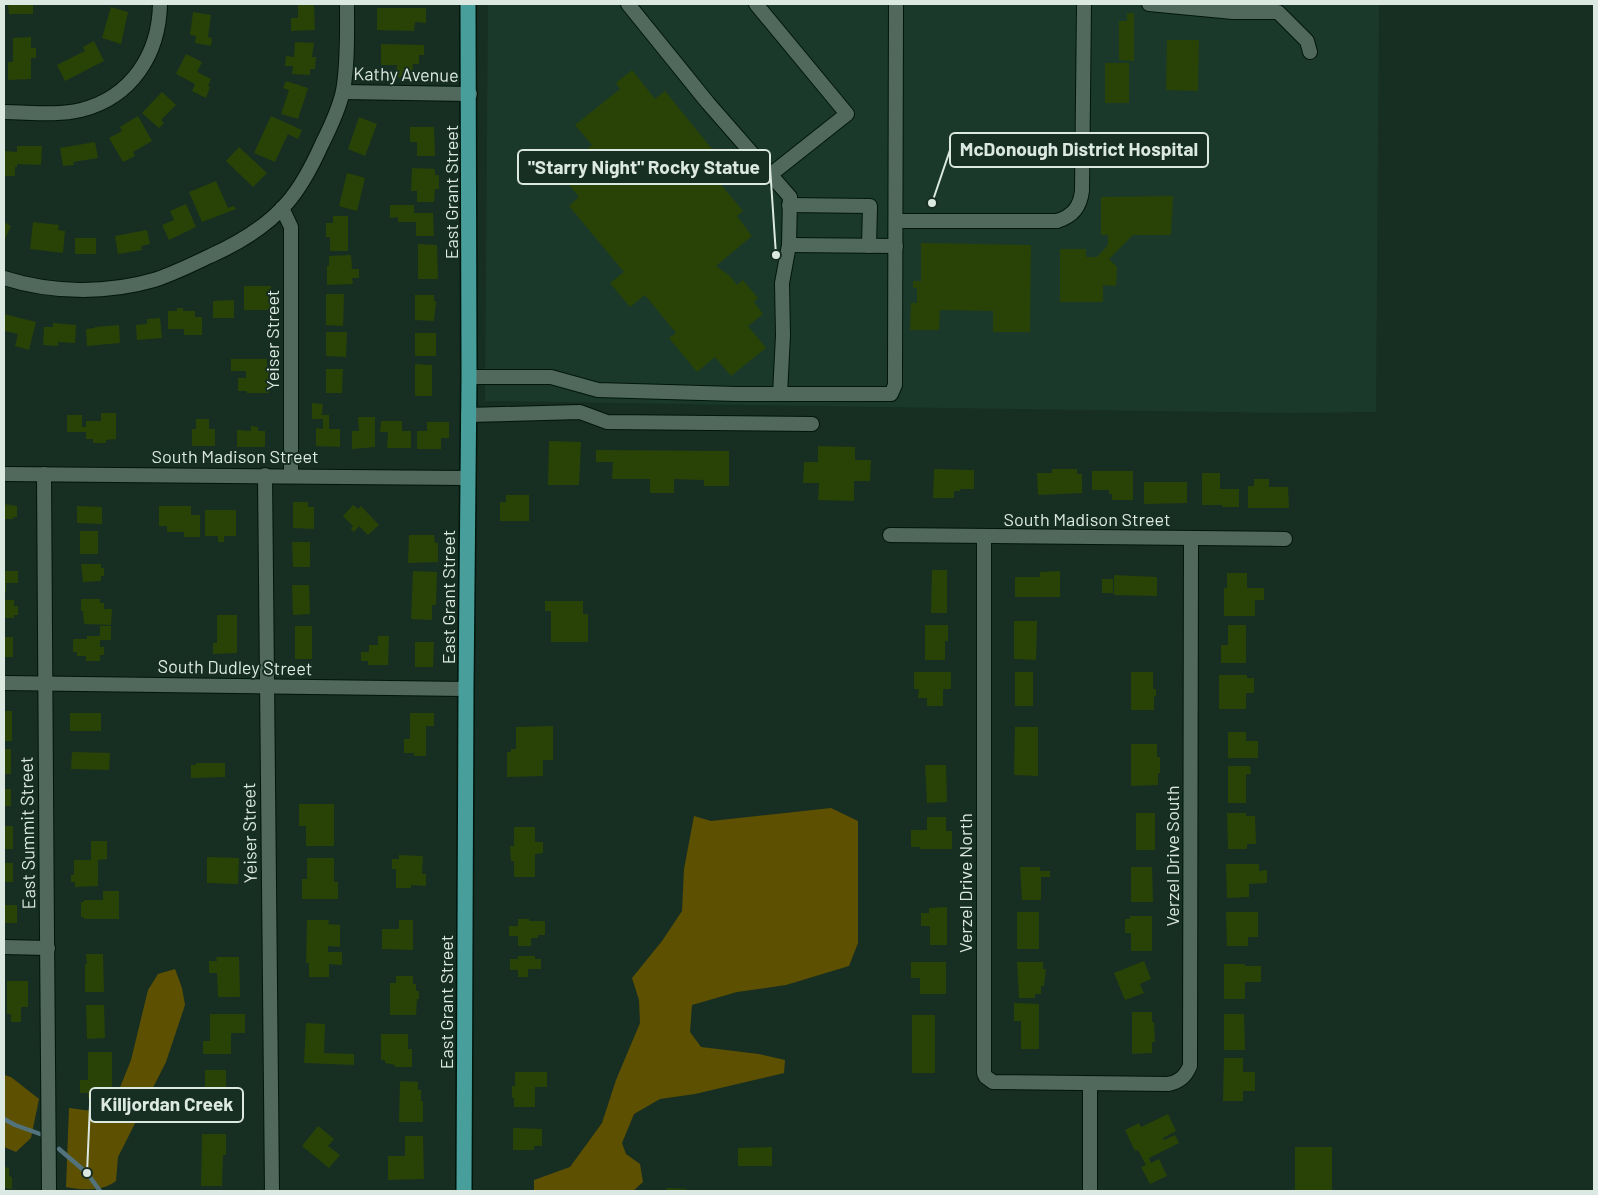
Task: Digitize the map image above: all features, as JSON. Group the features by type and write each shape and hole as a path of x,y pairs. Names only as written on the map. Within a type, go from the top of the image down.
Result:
{"main road":[{"name":"East Grant Street","path":"464,1191 470,94 468,4"}],"street":[{"path":"4,112 63,113 89,107 114,95 128,84 140,70 149,55 156,38 160,20 160,4"},
{"path":"4,278 65,290 111,288 153,280 186,267 244,238 282,208 303,180 317,155 343,92 347,38 347,4"},
{"path":"628,4 708,103 790,197 789,245 782,283 783,335 780,394"},
{"path":"756,4 847,114 770,175"},
{"path":"469,377 551,377 598,390 780,394 891,394 895,385 896,374 896,4"},
{"path":"896,221 1057,221 1068,218 1076,210 1081,200 1082,191 1084,4"},
{"path":"1149,4 1233,12 1278,12 1307,41 1310,52"},
{"name":"Kathy Avenue","path":"343,92 470,94"},
{"path":"790,205 870,206 869,246"},
{"name":"Yeiser Street","path":"282,208 291,228 291,475"},
{"path":"789,245 896,246"},
{"path":"468,415 580,412 607,422 812,424"},
{"name":"South Madison Street","path":"4,474 467,478"},
{"name":"East Summit Street","path":"44,474 48,1191"},
{"name":"Yeiser Street","path":"265,475 272,1191"},
{"name":"South Madison Street","path":"890,535 1285,539"},
{"name":"Verzel Drive North","path":"984,537 984,1073 993,1082 1090,1084"},
{"name":"Verzel Drive South","path":"1090,1084 1168,1084 1184,1077 1190,1066 1191,538"},
{"name":"South Dudley Street","path":"4,683 466,689"},
{"path":"4,947 48,948"},
{"path":"1090,1084 1090,1191"}],"shaded area":[{"path":"488,4 1379,4 1376,412 1289,413 485,401"},
{"path":"831,808 858,821 858,943 849,966 786,985 737,992 692,1005 690,1032 701,1047 759,1054 785,1060 784,1073 695,1094 660,1099 634,1114 622,1143 626,1154 640,1164 643,1182 633,1191 534,1191 534,1180 570,1167 602,1123 616,1080 640,1023 639,1000 632,978 662,941 682,911 684,869 694,816 711,821"},
{"path":"175,969 182,988 185,1005 166,1062 118,1157 116,1181 98,1189 66,1187 69,1108 92,1111 113,1105 131,1060 148,990 158,974"},
{"path":"4,1075 11,1077 39,1099 31,1138 16,1152 4,1147"}],"building":[{"path":"8,4 33,4 33,14 9,14"},
{"path":"298,5 314,5 315,30 291,31 291,18 298,18"},
{"path":"111,7 128,12 121,44 102,38"},
{"path":"377,8 426,8 426,23 415,22 414,31 377,30"},
{"path":"193,12 211,15 208,37 212,38 211,46 195,43 196,36 190,35"},
{"path":"1127,13 1134,13 1134,61 1119,60 1119,21 1127,21"},
{"path":"31,37 31,48 36,48 36,58 31,58 31,79 8,80 8,62 13,62 13,38"},
{"path":"1167,40 1199,40 1198,91 1166,90"},
{"path":"94,41 104,61 65,81 57,65 85,51 83,47"},
{"path":"295,42 314,43 312,57 316,57 315,69 310,69 310,75 292,74 293,66 285,66 286,56 294,57"},
{"path":"381,44 424,45 424,55 419,55 419,64 413,64 412,77 396,77 397,65 381,65"},
{"path":"186,54 202,62 197,72 211,79 206,98 192,91 195,84 176,74"},
{"path":"1105,63 1129,63 1129,103 1105,103"},
{"path":"632,70 655,99 665,91 725,165 713,175 743,211 737,216 752,236 716,266 730,276 737,285 743,280 758,298 754,302 763,314 748,326 766,348 731,376 715,357 697,372 669,338 676,333 645,295 630,307 610,283 624,272 569,206 579,197 552,164 565,153 572,161 592,145 575,125 620,89 616,83"},
{"path":"286,81 308,88 298,119 281,114 289,90 283,88"},
{"path":"162,92 176,105 161,120 164,123 159,128 142,113"},
{"path":"138,116 152,141 133,152 135,156 123,162 109,138 122,131 120,127"},
{"path":"271,116 302,130 298,139 288,134 275,162 254,153"},
{"path":"359,117 377,124 365,156 348,149"},
{"path":"410,127 434,127 435,156 417,156 417,142 410,142"},
{"path":"95,142 98,158 73,162 74,165 63,166 60,148"},
{"path":"17,146 42,146 41,165 17,164 15,176 5,176 5,151 17,152"},
{"path":"239,147 267,173 253,187 226,161"},
{"path":"412,168 435,169 435,175 439,175 439,189 435,189 434,202 417,202 417,191 411,191"},
{"path":"347,173 365,178 357,211 339,206"},
{"path":"216,181 228,208 234,206 236,209 202,222 189,192"},
{"path":"1173,196 1171,235 1133,235 1109,259 1117,267 1116,286 1103,285 1103,302 1060,302 1060,249 1086,249 1086,257 1097,257 1108,245 1108,235 1101,235 1101,197"},
{"path":"186,204 196,227 169,240 162,225 174,220 170,211"},
{"path":"390,205 414,205 414,213 433,213 434,236 416,236 416,222 398,222 398,217 390,218"},
{"path":"333,216 348,216 348,251 330,251 330,237 326,237 326,223 333,223"},
{"path":"4,222 11,226 4,241"},
{"path":"33,222 59,225 58,230 65,231 63,253 30,249"},
{"path":"147,230 150,244 141,246 142,250 118,254 115,236"},
{"path":"75,238 96,238 96,254 75,254"},
{"path":"921,243 1031,245 1030,332 993,332 993,311 940,310 939,330 910,330 911,303 917,303 917,288 913,288 913,281 921,281"},
{"path":"418,244 437,245 438,279 418,279"},
{"path":"351,255 352,269 359,269 359,278 352,278 353,284 327,285 329,256"},
{"path":"244,286 271,286 272,310 244,310"},
{"path":"326,294 344,294 343,326 326,325"},
{"path":"415,295 434,295 434,301 436,301 434,321 415,320"},
{"path":"234,300 234,318 213,318 213,301"},
{"path":"177,308 183,308 183,311 195,311 195,317 202,317 202,335 184,335 184,329 168,329 168,311 177,311"},
{"path":"4,314 36,322 29,350 15,346 18,334 4,331"},
{"path":"160,318 162,338 137,340 136,325 147,324 147,319"},
{"path":"53,323 76,325 75,343 58,342 58,346 43,345 44,327 53,327"},
{"path":"119,325 120,343 87,346 86,329"},
{"path":"326,332 347,332 346,357 326,356"},
{"path":"415,333 436,333 436,356 415,356"},
{"path":"231,359 267,359 267,371 270,371 269,393 238,391 238,378 246,378 246,371 231,371"},
{"path":"415,364 432,365 432,396 415,396"},
{"path":"326,369 343,369 342,393 326,393"},
{"path":"312,403 323,404 322,415 329,415 329,429 340,429 340,447 316,446 316,428 323,429 323,419 312,419"},
{"path":"101,413 116,413 116,439 106,440 106,443 93,443 93,439 86,439 86,432 67,432 67,415 82,415 82,427 86,427 86,421 101,421"},
{"path":"358,417 375,417 375,447 352,449 352,431 359,431"},
{"path":"196,419 209,419 209,429 215,429 215,446 192,446 192,429 196,429"},
{"path":"381,421 402,421 402,431 411,431 411,448 387,448 388,432 380,432"},
{"path":"427,422 449,422 449,438 441,438 441,449 417,449 417,431 427,431"},
{"path":"251,426 258,427 258,431 265,431 265,447 237,447 237,430 251,431"},
{"path":"549,441 581,442 579,485 548,485"},
{"path":"818,446 855,447 855,460 871,460 870,481 854,481 854,501 818,500 819,483 803,483 804,462 818,462"},
{"path":"596,450 729,451 729,486 704,486 704,480 674,479 674,493 650,493 650,479 612,479 613,462 596,462"},
{"path":"934,469 974,470 974,489 954,491 954,498 933,498"},
{"path":"1052,469 1077,469 1077,474 1082,474 1082,493 1038,495 1037,473 1052,473"},
{"path":"1092,471 1133,471 1133,500 1112,500 1112,494 1109,494 1109,490 1092,490"},
{"path":"1202,473 1220,473 1220,489 1239,489 1239,507 1202,505"},
{"path":"1254,479 1269,479 1269,487 1288,487 1289,508 1248,508 1248,486 1254,486"},
{"path":"1144,482 1187,482 1187,503 1144,504"},
{"path":"506,495 529,495 529,521 500,521 500,502 506,502"},
{"path":"293,502 308,502 308,507 314,507 314,529 293,528"},
{"path":"4,504 17,506 17,517 4,519"},
{"path":"353,505 358,509 361,506 379,525 368,535 359,526 354,532 351,529 353,526 343,516"},
{"path":"77,506 102,507 102,524 77,523"},
{"path":"159,506 191,506 191,515 200,515 200,537 184,537 184,532 167,532 167,526 159,526"},
{"path":"205,510 236,510 236,536 224,536 224,542 218,542 218,536 205,536"},
{"path":"80,531 98,531 98,554 80,554"},
{"path":"409,535 434,535 435,543 438,543 438,562 408,563"},
{"path":"292,542 310,542 310,567 293,567"},
{"path":"81,564 101,564 101,568 104,568 104,576 101,576 101,581 83,582"},
{"path":"932,570 947,570 947,613 931,613"},
{"path":"4,571 18,571 18,583 6,583 6,592 4,592"},
{"path":"413,571 437,572 436,605 432,605 432,620 411,619"},
{"path":"1060,571 1060,597 1015,597 1015,577 1040,577 1040,572"},
{"path":"1227,573 1247,573 1247,588 1264,588 1264,600 1255,600 1255,616 1224,616 1224,588 1227,588"},
{"path":"1114,575 1157,577 1157,596 1114,595"},
{"path":"1102,579 1113,579 1113,593 1102,593"},
{"path":"292,585 309,585 310,614 293,615"},
{"path":"81,599 100,599 100,603 104,603 104,609 112,609 111,625 84,624"},
{"path":"4,600 14,600 14,606 18,606 18,615 14,615 14,618 4,618"},
{"path":"545,601 583,601 583,614 588,614 588,642 551,642 551,611 545,611"},
{"path":"217,615 237,615 237,653 213,654 213,643 217,643"},
{"path":"1014,621 1037,621 1036,660 1014,659"},
{"path":"925,625 948,625 948,641 945,641 945,660 925,660"},
{"path":"1228,625 1246,625 1246,663 1221,663 1221,645 1228,645"},
{"path":"100,626 111,626 111,640 100,640 100,647 104,647 104,655 100,655 100,661 86,661 86,656 77,656 77,652 73,652 73,639 87,639 87,636 100,636"},
{"path":"295,626 312,626 312,659 295,659"},
{"path":"378,636 389,636 388,665 368,665 368,661 361,661 361,652 369,652 369,645 378,645"},
{"path":"4,637 13,637 13,657 4,657"},
{"path":"415,642 434,642 433,667 415,667"},
{"path":"914,672 951,672 951,689 943,689 943,706 927,706 927,698 918,698 919,689 914,689"},
{"path":"1015,672 1033,672 1033,706 1015,706"},
{"path":"1131,672 1153,672 1153,689 1156,689 1154,710 1131,710"},
{"path":"1219,675 1247,675 1247,678 1254,678 1254,693 1246,693 1246,709 1219,709"},
{"path":"4,711 12,711 12,741 4,741"},
{"path":"70,713 101,713 101,731 70,731"},
{"path":"410,713 434,713 434,726 426,726 426,756 414,756 414,753 404,753 404,739 410,739"},
{"path":"553,726 553,760 543,760 543,776 507,777 507,752 511,752 511,749 516,749 516,727"},
{"path":"1015,727 1038,727 1038,776 1014,775"},
{"path":"1228,732 1246,732 1246,741 1258,741 1258,758 1228,758"},
{"path":"1131,744 1157,744 1157,757 1160,757 1158,785 1131,786"},
{"path":"4,749 11,749 11,774 4,774"},
{"path":"72,752 110,753 109,770 71,769"},
{"path":"196,763 225,763 225,777 191,778 191,765 196,765"},
{"path":"925,765 946,765 947,802 927,803"},
{"path":"1228,766 1250,766 1251,774 1246,774 1246,803 1228,803"},
{"path":"4,789 11,789 11,806 4,806"},
{"path":"299,804 334,804 334,846 306,846 306,826 299,826"},
{"path":"1136,813 1155,813 1155,850 1136,850"},
{"path":"1227,813 1246,813 1246,816 1255,816 1256,844 1247,844 1247,849 1228,849"},
{"path":"927,817 946,817 946,831 952,831 952,849 920,849 920,847 911,847 911,830 927,830"},
{"path":"4,826 13,826 13,849 4,849"},
{"path":"514,827 535,827 535,842 543,842 543,853 535,854 535,877 514,877 514,861 511,861 510,846 514,846"},
{"path":"91,841 107,841 107,859 98,860 98,886 75,887 75,882 71,882 71,875 74,875 74,860 91,860"},
{"path":"399,855 423,856 422,874 426,874 426,886 411,885 411,888 396,888 396,869 392,869 392,859 399,859"},
{"path":"207,857 239,858 238,884 207,883"},
{"path":"307,858 334,858 334,882 338,882 338,899 302,899 302,879 307,879"},
{"path":"4,863 13,863 13,882 4,882"},
{"path":"1226,864 1259,864 1259,871 1267,870 1267,883 1249,884 1249,897 1227,898"},
{"path":"1020,867 1040,867 1040,871 1050,871 1050,877 1041,877 1041,900 1022,900"},
{"path":"1131,867 1152,867 1153,902 1131,902"},
{"path":"103,891 119,891 119,919 84,919 84,917 81,917 81,902 84,902 84,900 103,900"},
{"path":"4,905 17,905 17,923 4,923"},
{"path":"947,907 947,945 930,945 930,926 921,926 921,913 929,913 929,908"},
{"path":"1017,912 1039,912 1039,949 1017,949"},
{"path":"1226,912 1258,912 1258,937 1248,937 1248,946 1227,946"},
{"path":"1130,916 1152,916 1152,951 1131,951 1131,933 1125,933 1125,919 1130,919"},
{"path":"518,919 545,921 545,935 531,938 531,946 518,946 518,936 509,936 509,926 518,926"},
{"path":"307,920 329,920 328,924 340,925 340,947 328,946 328,952 342,952 342,965 329,964 329,977 309,977 309,963 306,963"},
{"path":"399,920 413,920 413,950 382,949 382,929 399,929"},
{"path":"86,954 103,954 104,992 85,992"},
{"path":"518,956 535,956 535,959 541,959 541,969 528,969 528,977 518,977 518,970 510,970 510,959 518,959"},
{"path":"216,957 239,957 240,997 218,997 217,973 209,973 209,961 217,961"},
{"path":"1144,961 1151,979 1140,984 1144,993 1125,1000 1114,973"},
{"path":"911,962 946,962 946,994 920,994 920,978 911,978"},
{"path":"1017,962 1043,962 1043,969 1046,969 1044,986 1041,986 1041,994 1035,994 1035,998 1019,998"},
{"path":"1224,964 1261,966 1261,982 1245,982 1245,999 1224,999"},
{"path":"396,976 413,976 413,984 416,984 416,991 419,991 416,1015 390,1015 390,983 396,983"},
{"path":"7,981 28,981 28,1007 21,1007 21,1022 11,1022 11,1014 7,1014"},
{"path":"1014,1003 1039,1004 1039,1049 1021,1049 1021,1021 1014,1021"},
{"path":"86,1005 104,1005 105,1038 87,1039"},
{"path":"1132,1012 1152,1012 1155,1042 1152,1042 1152,1053 1132,1054"},
{"path":"210,1014 245,1014 245,1033 231,1033 231,1054 203,1054 203,1041 210,1041"},
{"path":"1224,1014 1244,1014 1245,1050 1224,1050"},
{"path":"912,1015 935,1015 935,1073 912,1073"},
{"path":"306,1023 325,1024 324,1053 354,1054 354,1065 304,1063"},
{"path":"381,1034 408,1034 408,1049 412,1049 412,1067 395,1067 395,1065 385,1063 385,1060 381,1060"},
{"path":"88,1052 112,1052 112,1098 88,1098 88,1093 80,1093 80,1080 88,1080"},
{"path":"1224,1058 1243,1058 1243,1072 1255,1072 1255,1091 1243,1091 1243,1101 1223,1101"},
{"path":"205,1070 226,1070 226,1118 205,1118"},
{"path":"515,1072 547,1072 547,1087 535,1087 535,1107 514,1107 512,1086 515,1086"},
{"path":"400,1081 418,1082 418,1090 421,1090 421,1101 423,1101 423,1122 399,1122"},
{"path":"1168,1114 1176,1131 1163,1138 1164,1140 1175,1135 1179,1143 1149,1158 1151,1163 1159,1159 1167,1176 1150,1184 1141,1167 1146,1165 1138,1150 1135,1151 1125,1130 1139,1123 1141,1127"},
{"path":"318,1126 334,1139 328,1146 340,1155 329,1168 302,1146"},
{"path":"513,1128 542,1129 542,1146 534,1146 534,1150 513,1150"},
{"path":"202,1134 226,1134 226,1155 223,1155 222,1186 201,1186"},
{"path":"405,1136 423,1136 424,1179 388,1180 388,1156 405,1156"},
{"path":"772,1147 772,1166 738,1166 738,1148"},
{"path":"1295,1147 1332,1147 1332,1191 1295,1191"},
{"path":"4,1167 9,1168 9,1176 12,1177 12,1189 4,1188"},
{"path":"667,1188 686,1189 686,1191 666,1191"}],"waterway":[{"path":"4,1119 43,1135"},
{"path":"59,1149 87,1173 100,1191"}],"place":[{"name":"McDonough District Hospital","path":"932,203"},
{"name":"\"Starry Night\" Rocky Statue","path":"776,255"},
{"name":"Killjordan Creek","path":"87,1173"}]}
